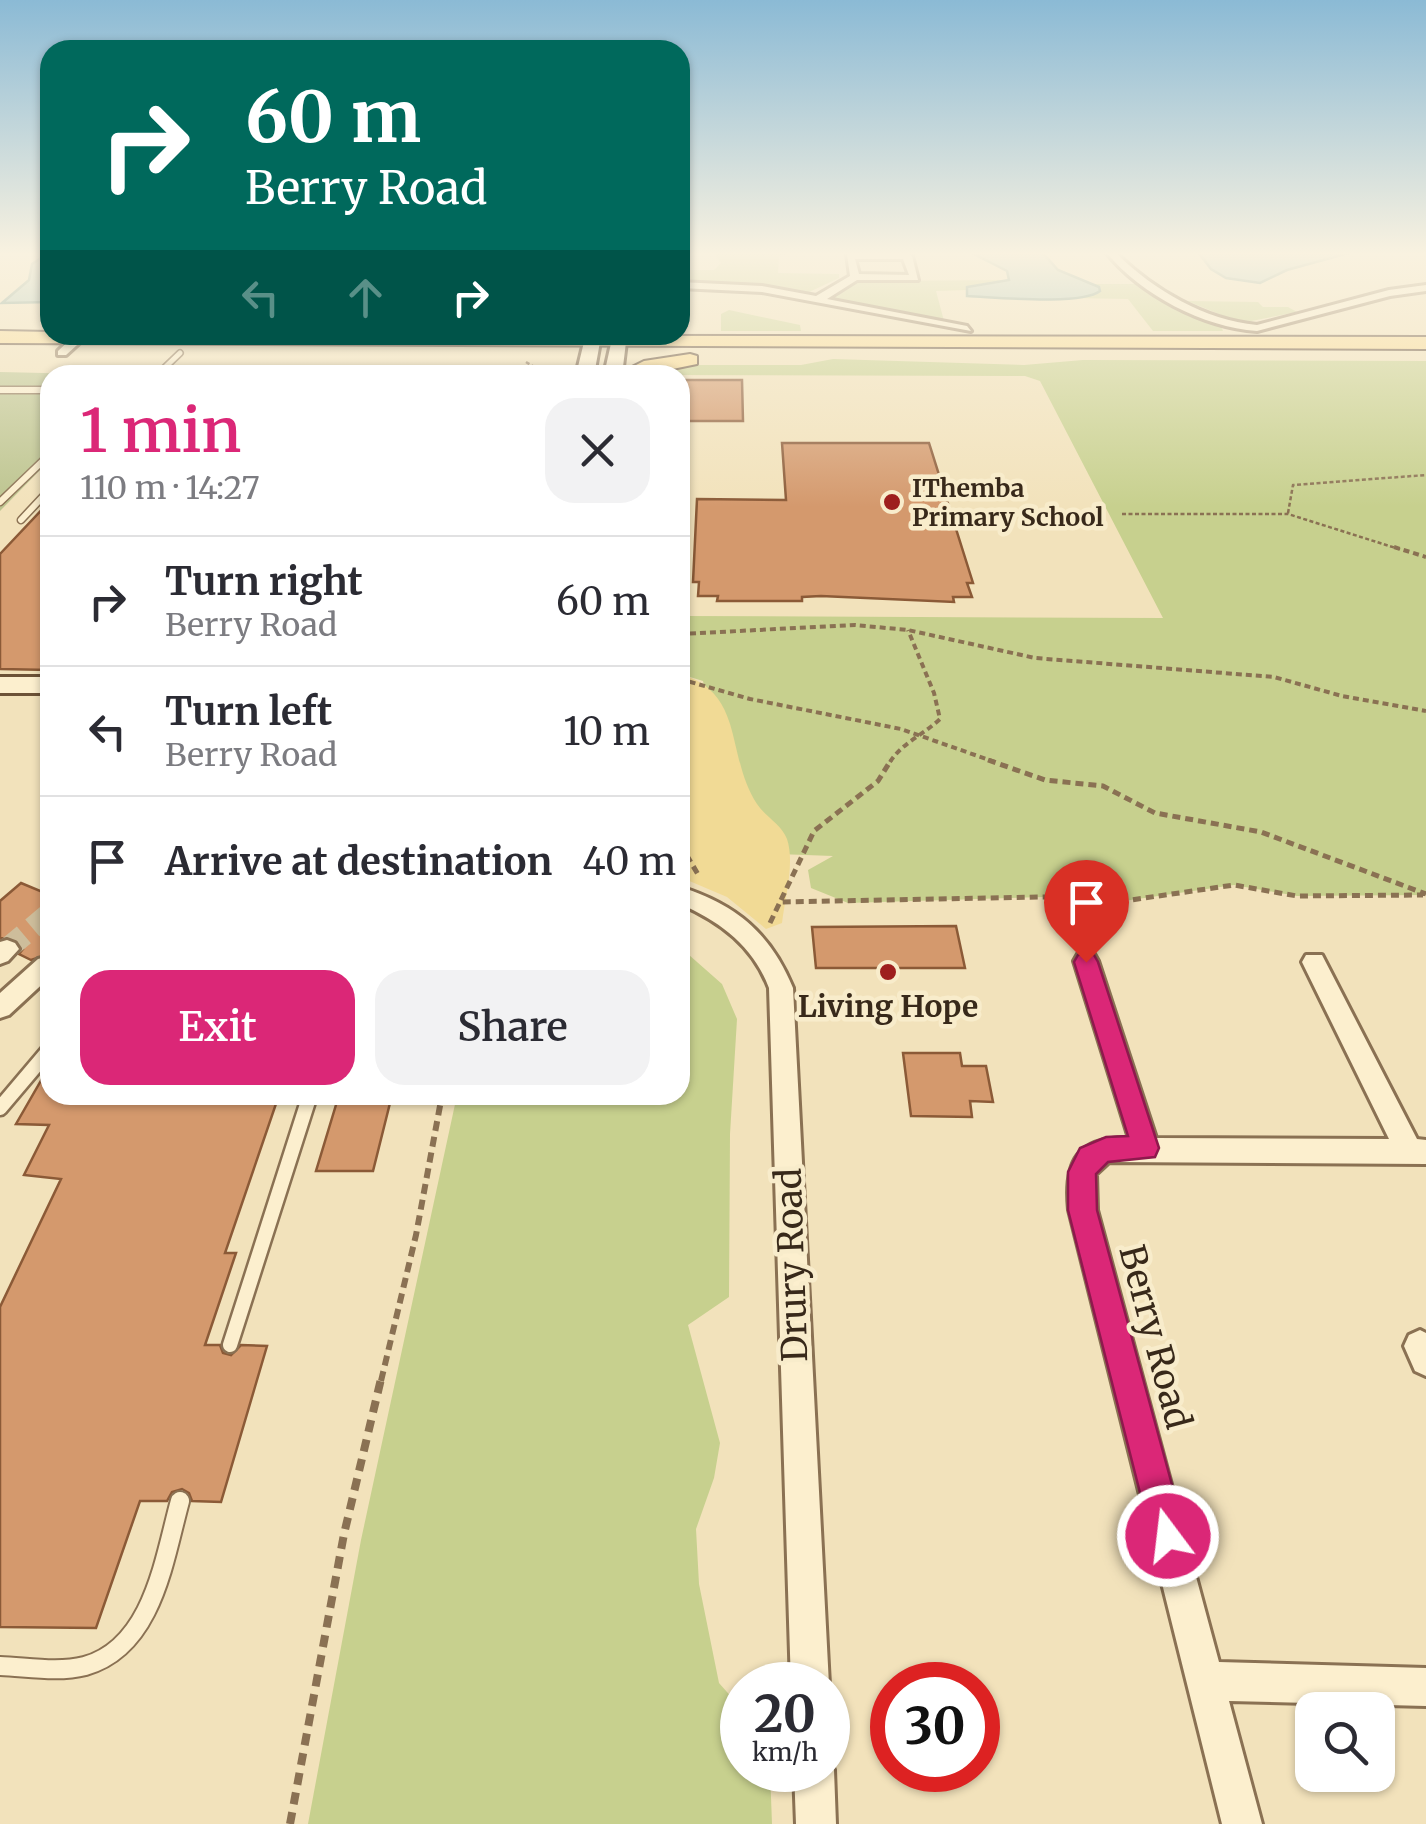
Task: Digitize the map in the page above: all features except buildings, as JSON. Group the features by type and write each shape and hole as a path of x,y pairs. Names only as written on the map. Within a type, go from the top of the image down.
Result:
{"main road":[{"path":"661,365 675,361 1047,350 1426,343"},
{"path":"375,345 822,357"},
{"path":"0,352 1047,350 1426,358"}],"street":[{"path":"62,353 71,345"},
{"path":"0,685 40,685"},
{"name":"Drury Road","path":"692,889 702,904 751,939 769,959 781,988 809,1662"},
{"path":"1086,962 1146,1148"},
{"name":"Berry Road","path":"1242,1824 1083,1210 1082,1172 1090,1157 1106,1150 1417,1152 1314,962"},
{"path":"0,1008 40,971"},
{"path":"1206,1681 1426,1687"},
{"path":"815,1792 816,1824"}],"lane":[{"path":"167,365 180,352"},
{"path":"0,390 40,390"},
{"path":"0,502 40,464"},
{"path":"20,520 40,499"},
{"path":"0,1108 40,1061"},
{"path":"230,1346 307,1105"},
{"path":"0,1666 79,1668 112,1654 140,1622 180,1501"}],"path":[{"path":"519,360 529,365"},
{"path":"1288,514 1292,485 1426,475"},
{"path":"1122,514 1288,514 1426,557"},
{"path":"690,634 855,626 908,630 1035,658 1274,677 1342,696 1426,711"},
{"path":"765,932 814,831 878,781 898,749 923,735 940,719 934,693 908,630"},
{"path":"690,682 750,699 923,735 1045,780 1103,786 1154,813 1261,832 1426,894"},
{"path":"780,902 982,902 1044,897 1103,904 1234,885 1297,896 1426,894"},
{"path":"290,1824 344,1534 416,1235 440,1105"}],"green space":[{"path":"833,359 1024,365 1083,360 1426,361 1426,895 1297,896 1234,885 1103,904 1044,897 848,903 811,888 808,870 833,856 778,854 737,827 703,681 690,677 690,616 1163,618 1040,381 1025,376 690,375 690,365 801,365"},
{"path":"0,372 40,373 40,470 0,511"},
{"path":"690,956 722,984 737,1019 730,1134 729,1297 688,1325 720,1443 714,1478 696,1529 699,1584 720,1684 720,1792 771,1792 772,1824 308,1824 361,1540 455,1105 690,1105"}],"sand":[{"path":"690,678 715,695 725,711 747,785 757,804 781,829 789,848 790,870 782,923 766,929 727,897 690,881"}],"tunnel":[{"path":"7,949 40,921"}],"place":[{"name":"IThemba Primary School","path":"892,502"},
{"name":"Living Hope","path":"888,972"}],"route":[{"path":"1086,962 1146,1148 1106,1150 1090,1157 1082,1172 1083,1210 1168,1536"}]}
